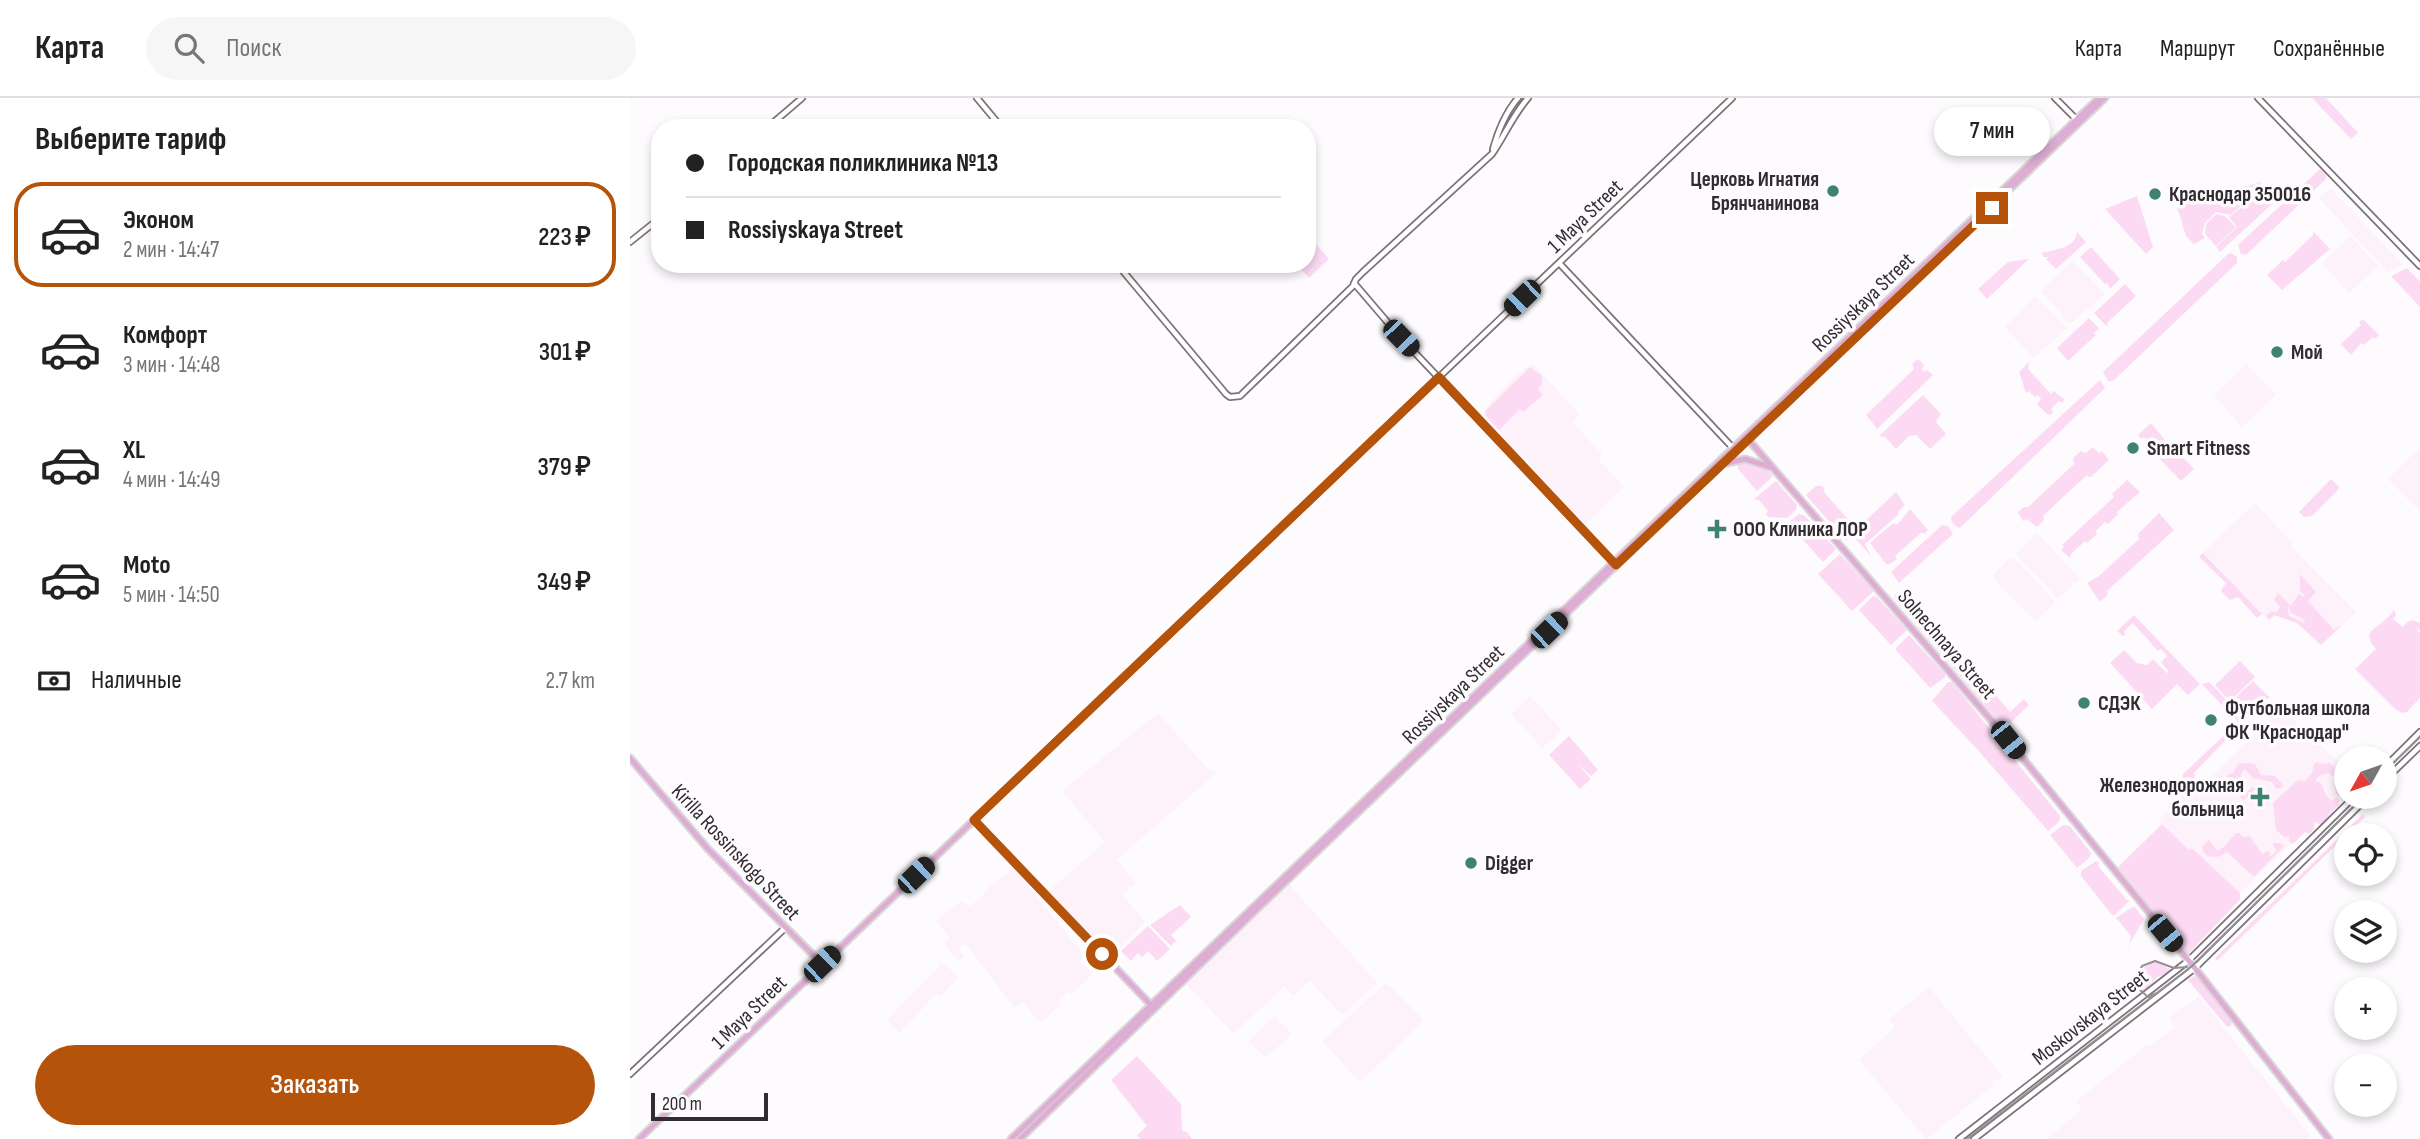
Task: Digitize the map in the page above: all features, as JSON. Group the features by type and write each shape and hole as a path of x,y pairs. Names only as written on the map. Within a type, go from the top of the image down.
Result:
{"main road":[{"name":"Rossiyskaya Street","path":"2078,121 2099,98"},
{"name":"Rossiyskaya Street","path":"1615,564 2105,98"},
{"name":"Rossiyskaya Street","path":"1011,1139 1153,1007 1746,438"},
{"name":"Solnechnaya Street","path":"1746,438 1960,683 2195,968 2329,1139"},
{"path":"1720,466 1745,459 1773,468"},
{"name":"Kirilla Rossinskogo Street","path":"630,758 708,849 822,964"},
{"path":"973,820 1153,1007"},
{"name":"1 Maya Street","path":"639,1139 973,820"},
{"name":"Rossiyskaya Street","path":"1020,1139 1153,1007"}],"street":[{"path":"778,119 802,98"},
{"path":"977,98 994,119"},
{"path":"1492,153 1508,110 1518,98"},
{"path":"1125,273 1230,397 1240,396 1363,272 1492,153 1528,98"},
{"name":"1 Maya Street","path":"973,820 1732,98"},
{"path":"2055,98 2078,121"},
{"path":"2260,98 2420,266"},
{"path":"630,242 651,225"},
{"path":"1559,263 1733,448"},
{"path":"1354,283 1615,564"},
{"path":"2398,753 2420,732"},
{"path":"2398,767 2420,746"},
{"name":"Moskovskaya Street","path":"1959,1139 2188,961 2342,809"},
{"name":"Moskovskaya Street","path":"1974,1139 2195,968 2356,809"},
{"path":"2250,901 2256,908"},
{"path":"2244,906 2251,913"},
{"path":"630,1074 785,928"},
{"path":"2072,1051 2073,1056 2078,1059"},
{"path":"2063,1058 2068,1060 2069,1066"}],"shaded area":[{"path":"2312,98 2326,98 2358,133 2351,139"},
{"path":"2320,169 2326,174 2326,179 2246,255 2241,254 2238,245"},
{"path":"2261,182 2262,189 2230,215 2216,212 2205,223 2202,234 2205,238 2194,244 2186,236 2177,207"},
{"path":"2330,188 2404,265 2388,273 2319,198"},
{"path":"2263,190 2273,203 2220,252 2216,247 2237,227 2229,217"},
{"path":"2137,196 2153,247 2146,254 2105,209"},
{"path":"2216,214 2225,216 2236,227 2216,246 2205,234 2206,224"},
{"path":"2313,231 2330,249 2282,290 2267,275 2283,260 2285,262 2313,235"},
{"path":"2077,232 2086,242 2056,269 2046,259 2048,257 2041,253 2069,245"},
{"path":"2351,236 2378,266 2349,293 2322,263"},
{"path":"1316,244 1329,259 1316,271"},
{"path":"2091,247 2120,279 2110,289 2080,257"},
{"path":"2231,253 2237,257 2237,263 2113,381 2108,381 2103,372"},
{"path":"2029,259 1987,299 1978,289 2008,262"},
{"path":"2072,261 2104,295 2070,324 2041,291"},
{"path":"2407,268 2420,282 2420,307 2391,276"},
{"path":"2125,284 2136,296 2108,322 2107,327 2094,313"},
{"path":"2035,296 2067,328 2033,358 2005,327"},
{"path":"2089,318 2099,328 2094,333 2096,335 2068,361 2057,348"},
{"path":"2363,319 2379,335 2364,345 2361,343 2351,355 2341,344 2361,325 2359,322"},
{"path":"1918,359 1924,365 1924,372 1927,370 1933,375 1876,430 1866,415 1914,369 1912,364"},
{"path":"2029,362 2028,369 2051,394 2054,391 2064,399 2063,403 2059,401 2051,409 2053,413 2050,415 2037,404 2041,399 2038,395 2035,397 2029,391 2026,393 2019,372"},
{"path":"1533,364 1580,415 1572,422 1602,454 1598,459 1624,487 1585,524 1484,415 1491,402 1521,371"},
{"path":"2246,364 2276,395 2242,427 2214,395"},
{"path":"1530,367 1542,376 1542,384 1538,389 1543,395 1523,412 1520,409 1499,430 1485,415 1485,411"},
{"path":"2100,380 2105,388 1960,528 1955,525 1951,517"},
{"path":"1923,395 1941,414 1936,422 1946,434 1930,449 1916,435 1909,436 1896,449 1885,437 1879,436"},
{"path":"2151,423 2178,456 2180,454 2194,469 2181,481 2157,456 2159,454 2144,437 2141,439 2138,435"},
{"path":"2093,447 2099,453 2102,451 2109,460 2091,477 2086,476 2043,516 2044,520 2037,527 2027,519 2023,521 2018,512 2028,507 2074,464 2073,458 2081,451 2086,453"},
{"path":"2418,449 2420,451 2420,511 2388,479"},
{"path":"1747,461 1766,468 1773,476 1757,491 1738,469 1738,462"},
{"path":"2331,479 2339,487 2338,490 2312,516 2304,517 2299,512"},
{"path":"2127,480 2140,492 2117,512 2108,524 2105,522 2087,543 2085,541 2071,554 2070,558 2061,550 2064,547 2062,545 2114,497 2112,494"},
{"path":"1776,481 1797,505 1796,510 1787,518 1768,517 1768,511 1759,500 1754,499"},
{"path":"1816,486 1825,489 1823,491 1854,526 1859,527 1896,492 1905,505 1899,514 1865,544 1871,556 1852,535 1846,541 1806,495"},
{"path":"2255,503 2293,543 2291,546 2356,612 2321,645 2289,619 2274,615 2268,620 2203,552"},
{"path":"1910,509 1928,530 1924,534 1922,532 1895,556 1897,559 1886,564 1870,543 1892,524 1898,524"},
{"path":"2159,513 2174,530 2107,591 2108,595 2100,602 2087,583 2099,576 2139,539 2138,534"},
{"path":"1799,514 1804,515 1836,549 1823,562 1788,523"},
{"path":"1942,525 1948,526 1953,534 1899,583 1891,572"},
{"path":"2037,533 2080,579 2058,599 2016,554"},
{"path":"2203,553 2262,614 2257,618 2238,597 2230,600 2221,591 2226,583 2199,557"},
{"path":"1840,554 1874,591 1852,611 1818,574"},
{"path":"2010,558 2014,558 2054,600 2054,604 2035,621 1992,576"},
{"path":"2300,574 2316,592 2308,601 2334,630 2343,624 2321,645 2297,623 2274,615 2269,620 2266,616 2272,611 2276,613 2280,607 2274,600 2278,593 2290,605 2288,608 2289,616 2304,623 2305,620 2291,613 2289,608 2300,593 2302,597 2305,595 2300,591"},
{"path":"1903,589 1907,589 2010,712 2024,699 2029,705 2008,725 2001,724 1894,599"},
{"path":"1873,596 1877,597 1907,630 1891,645 1859,610"},
{"path":"2394,610 2396,615 2393,619 2403,627 2413,620 2420,623 2420,630 2417,627 2418,633 2420,632 2420,698 2407,712 2402,713 2355,669 2376,649 2369,634"},
{"path":"2134,615 2200,684 2188,695 2177,684 2152,709 2110,663 2124,650 2137,663 2147,665 2153,659 2169,672 2161,662 2167,656 2161,649 2158,651 2133,623 2124,631 2123,636 2117,631"},
{"path":"1909,635 1945,674 1945,677 1930,688 1895,649"},
{"path":"2240,661 2255,677 2230,701 2215,685"},
{"path":"2253,681 2270,698 2265,699 2194,773 2196,781 2174,803 2183,774 2238,722 2202,684 2209,682 2230,703"},
{"path":"1948,682 1952,682 2060,816 2059,822 2048,831 1932,701"},
{"path":"1530,696 1562,730 1542,748 1511,714"},
{"name":"Железнодорожная больница","path":"2282,708 2334,758 2334,802 2240,893 2192,848 2189,850 2158,819 2198,781 2203,785"},
{"path":"1158,713 1206,767 1217,773 1116,860 1136,883 1122,895 1145,922 1111,957 1048,892 1105,842 1062,791"},
{"path":"1569,736 1598,770 1591,776 1578,764 1591,779 1580,789 1549,755"},
{"path":"2330,763 2334,768 2334,777 2329,773 2321,775 2316,782 2320,782 2329,799 2334,799 2334,809 2323,826 2315,822 2314,829 2309,834 2305,832 2293,844 2289,842 2289,837 2284,837 2276,830 2273,803 2298,780 2305,781 2312,773 2314,764"},
{"path":"2238,764 2255,764 2261,775 2275,776 2283,785 2281,788 2276,789 2272,782 2253,778 2245,769 2239,782 2247,792 2252,787 2256,788 2242,799 2230,783 2232,778 2227,775 2233,773"},
{"path":"2363,814 2365,817 2359,823 2354,823"},
{"path":"2162,824 2240,893 2240,900 2188,954 2118,867"},
{"path":"2063,825 2070,826 2091,853 2077,868 2050,835"},
{"path":"2236,833 2240,833 2242,837 2250,836 2262,854 2269,851 2270,857 2276,851 2273,843 2281,843 2284,846 2254,877 2227,852 2212,857 2203,851 2202,846 2209,840 2217,851"},
{"path":"2334,842 2334,847 2217,961 2215,958"},
{"path":"2096,861 2127,900 2130,900 2115,915 2112,915 2081,876 2081,871"},
{"path":"1014,868 1083,954 1084,958 1080,962 1084,966 1095,957 1102,965 1071,995 1067,992 1059,1000 1061,1004 1043,1021 1038,1020 1024,1003 1014,1007 965,943 958,947 964,956 959,960 952,954 944,943 950,938 936,921 961,901 970,906"},
{"path":"1287,882 1377,983 1342,1015 1310,981 1293,996 1284,986 1234,1034 1184,982"},
{"path":"1180,905 1191,917 1171,935 1176,941 1171,946 1150,925"},
{"path":"2134,906 2144,919 2130,943 2126,958 2131,936 2116,918"},
{"path":"1148,926 1170,949 1157,961 1148,951 1142,957 1138,953 1131,961 1121,951"},
{"path":"2156,962 2172,970 2158,976 2144,993 2138,978 2145,966"},
{"path":"939,963 947,966 958,977 941,996 937,993 899,1033 887,1020 939,967"},
{"path":"2194,976 2199,978 2232,1020 2231,1026 2227,1027 2188,980"},
{"path":"1385,984 1424,1021 1360,1082 1322,1041"},
{"path":"1929,987 2003,1077 2000,1080 1997,1078 1993,1082 1995,1084 1926,1139 1859,1060 1895,1027 1889,1019"},
{"path":"2199,997 2311,1137 2309,1139 2046,1139 2082,1110 2076,1101 2148,1044 2150,1046 2174,1028 2169,1017"},
{"path":"1275,1016 1292,1034 1266,1058 1248,1041"},
{"path":"1137,1056 1181,1104 1182,1131 1187,1132 1192,1139 1140,1139 1137,1135 1147,1126 1111,1080"}],"tram line":[{"path":"2398,758 2420,737"},
{"path":"1967,1139 2192,966 2351,809"},
{"path":"2157,993 2148,997 2139,989 2137,976 2142,966 2155,961 2174,968 2187,967"}],"place":[{"name":"Церковь Игнатия Брянчанинова","path":"1833,191"},
{"name":"Краснодар 350016","path":"2155,194"},
{"name":"Мой","path":"2277,352"},
{"name":"Smart Fitness","path":"2133,448"},
{"name":"ООО Клиника ЛОР","path":"1717,529"},
{"name":"СДЭК","path":"2084,703"},
{"name":"Футбольная школа ФК \"Краснодар\"","path":"2211,720"},
{"name":"Железнодорожная больница","path":"2260,797"},
{"name":"Digger","path":"1471,863"}],"route":[{"path":"1102,954 974,820 1439,377 1616,565 1992,208"}]}
